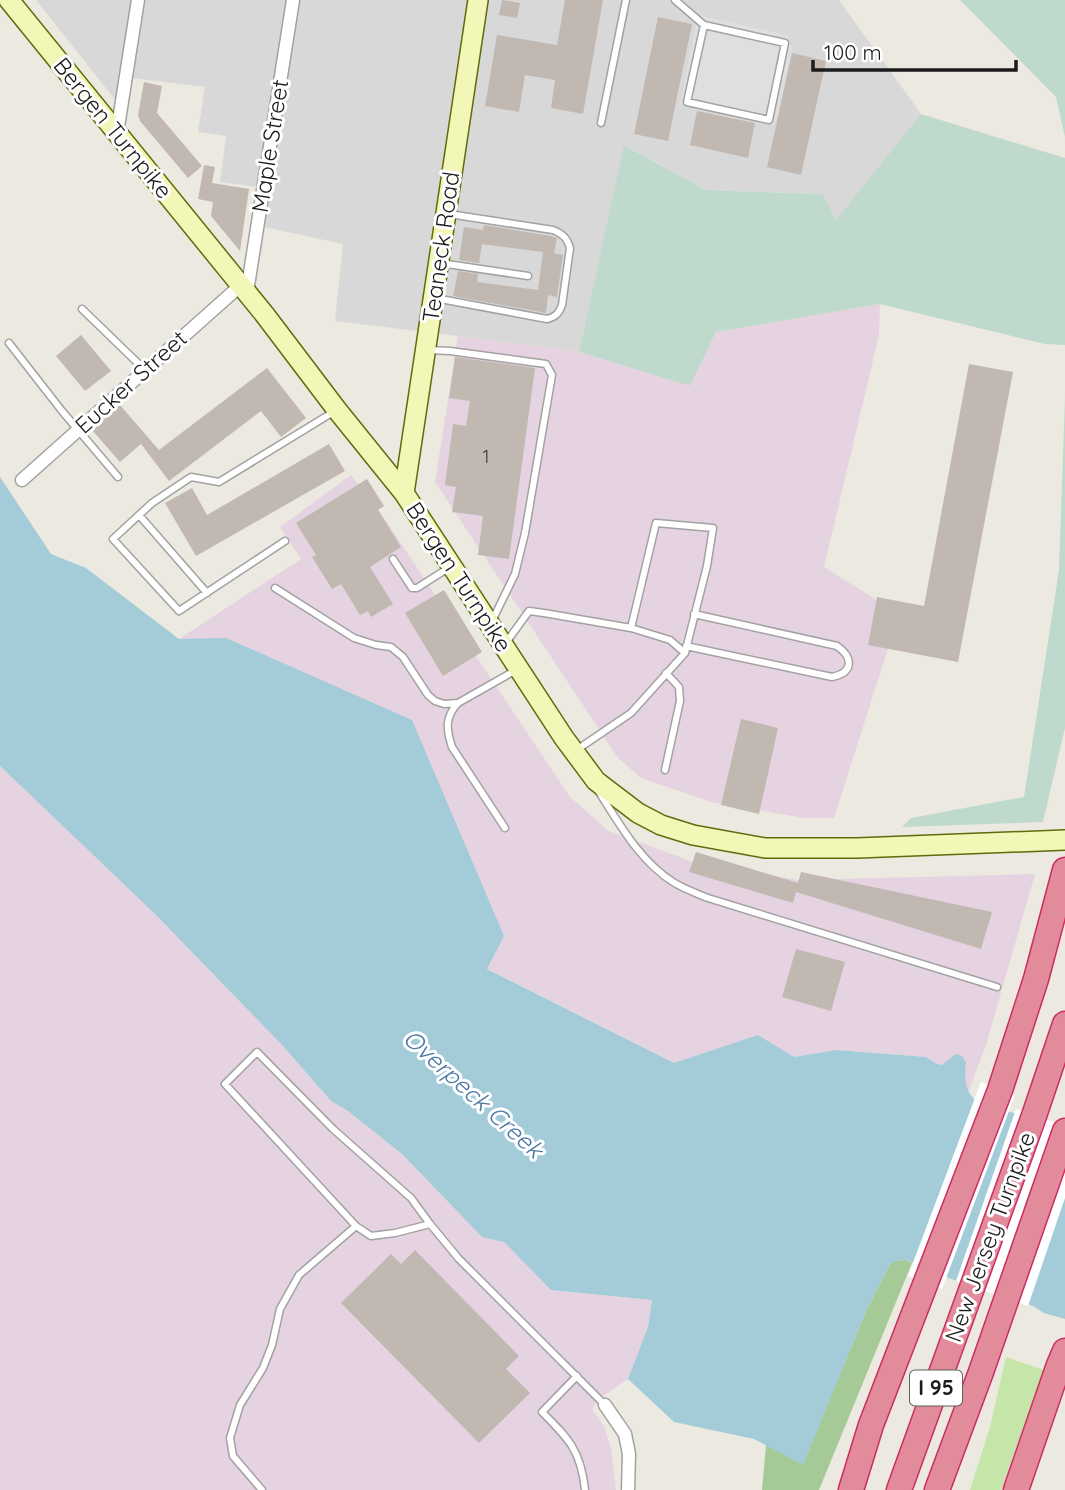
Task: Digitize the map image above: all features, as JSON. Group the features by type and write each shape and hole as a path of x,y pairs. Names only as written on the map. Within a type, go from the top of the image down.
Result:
{"highway":[{"path":"851,1490 872,1425 1000,1090 1033,989 1065,870"},
{"name":"New Jersey Turnpike","path":"900,1489 1065,1024"},
{"path":"937,1490 1065,1131"},
{"path":"1016,1490 1065,1350"},
{"path":"950,1490 981,1372"},
{"path":"1034,1490 1065,1394"},
{"path":"838,1490 872,1425"}],"main road":[{"name":"Bergen Turnpike","path":"9,0 244,289 404,493 596,782 638,813 661,825 693,835 765,848 857,848 1065,840"},
{"name":"Teaneck Road","path":"404,493 478,0"}],"street":[{"path":"117,133 138,0"},
{"name":"Maple Street","path":"244,289 293,0"},
{"name":"Eucker Street","path":"22,480 145,370 244,289"},
{"path":"605,1405 625,1434 629,1454 628,1490"}],"lane":[{"path":"601,123 626,0"},
{"path":"675,0 704,25 785,43 769,120 687,102 704,25"},
{"path":"433,298 547,319 559,313 562,305 570,248 568,240 562,234 553,230 445,214"},
{"path":"438,262 528,276"},
{"path":"82,309 145,370"},
{"path":"9,344 118,477"},
{"path":"425,349 546,365 552,376 525,533 515,574 490,624"},
{"path":"285,541 179,611 113,539 152,503 191,477 219,482 337,410"},
{"path":"139,515 207,593"},
{"path":"631,628 656,523 713,528 707,566 685,650 631,713 577,757 640,853 664,875 684,888 997,986"},
{"path":"393,559 412,588 417,588 452,566"},
{"path":"275,587 354,638 391,647 403,657 428,695 435,701 444,704 458,703"},
{"path":"504,645 529,611 544,612 631,628 670,640 685,650 832,677 841,675 848,669 846,652 837,646 694,614"},
{"path":"505,828 452,747 448,735 448,721 451,711 458,703 519,668"},
{"path":"665,770 680,701 679,687 666,673"},
{"path":"430,1224 371,1236 356,1226 225,1083 257,1052 333,1129 411,1198 459,1259 605,1405"},
{"path":"262,1490 233,1456 230,1438 240,1405 263,1368 272,1345 280,1309 299,1275 356,1226"},
{"path":"577,1377 542,1412 568,1438 583,1469 585,1490"}],"shaded area":[{"path":"36,0 839,0 921,114 836,221 823,194 706,190 625,145 579,352 335,321 343,244 250,224 257,187 220,182 226,136 198,132 205,87 124,77 117,102"},
{"path":"698,15 787,35 792,48 775,125 680,104"},
{"path":"880,304 879,335 824,567 899,614 834,818 804,818 711,802 641,778 618,758 435,482 458,336 579,352 690,386 716,332"},
{"path":"351,475 378,509 570,797 609,831 696,863 799,880 1035,874 986,1045 968,1093 964,1081 966,1062 943,1065 926,1057 836,1050 794,1057 758,1036 674,1063 486,968 179,639 301,559 280,527"},
{"path":"0,766 155,914 282,1045 331,1101 348,1111 402,1154 482,1237 504,1242 551,1290 652,1300 648,1327 628,1379 599,1399 592,1409 604,1426 611,1448 616,1490 0,1490"}],"green space":[{"path":"960,0 1065,0 1065,137 1056,97"},
{"path":"921,114 1065,158 1065,345 1045,344 880,304 716,332 690,386 579,352 624,145 706,190 823,194 836,220"},
{"path":"1065,398 1065,728 1043,822 902,827 911,818 1024,797 1059,570"},
{"path":"906,1260 912,1263 819,1490 762,1490 766,1445 803,1464 866,1311 890,1264"},
{"path":"1006,1357 1044,1370 1001,1490 970,1490 990,1427"}],"water":[{"name":"Overpeck Creek","path":"0,477 51,554 86,568 179,639 226,638 412,720 504,936 487,969 674,1063 758,1035 794,1057 836,1050 926,1057 942,1065 956,1054 962,1056 966,1062 965,1078 975,1100 1065,1131 1065,1319 906,1260 895,1261 890,1264 866,1311 803,1465 754,1439 674,1422 628,1379 648,1327 652,1300 551,1290 504,1242 482,1237 402,1154 348,1111 331,1101 282,1045 155,914 0,766"}],"pier":[{"path":"981,1082 1015,1095 942,1289 908,1276"},
{"path":"1016,1109 1065,1126 1065,1198 1028,1306 956,1281"}],"building":[{"path":"502,0 520,3 517,18 499,15"},
{"path":"565,0 603,0 583,114 551,108 555,80 525,75 519,112 485,106 497,35 557,45"},
{"path":"658,17 692,24 668,141 634,134"},
{"path":"792,53 826,61 801,175 767,167"},
{"path":"144,82 162,86 157,113 202,166 188,178 140,121 138,115"},
{"path":"697,111 755,123 748,158 690,145"},
{"path":"204,165 215,167 212,183 249,189 240,251 211,216 213,202 198,199"},
{"path":"484,225 557,238 554,253 563,255 557,297 548,295 546,313 453,296 458,271 478,274 477,282 538,290 543,252 482,244 479,263 459,260 464,227 483,230"},
{"path":"81,335 111,371 85,391 56,356"},
{"path":"455,357 535,368 509,559 478,555 483,516 452,512 456,487 445,485 453,424 466,426 470,401 449,398"},
{"path":"969,364 1013,372 958,662 868,645 877,597 924,606"},
{"path":"267,368 306,418 281,437 261,411 169,481 141,444 120,462 92,430 120,405 159,450"},
{"path":"329,444 345,471 196,556 165,503 192,488 207,515"},
{"path":"367,479 384,506 378,510 401,547 370,567 393,604 371,617 368,611 360,615 341,584 332,589 312,557 316,555 296,523"},
{"path":"444,590 482,652 443,676 405,613"},
{"path":"741,719 778,728 759,814 721,805"},
{"path":"696,852 798,883 801,872 992,912 981,949 796,892 793,903 689,872"},
{"path":"796,949 845,962 831,1011 782,997"},
{"path":"415,1250 519,1356 506,1369 530,1393 479,1443 341,1303 391,1254 401,1264"}]}
